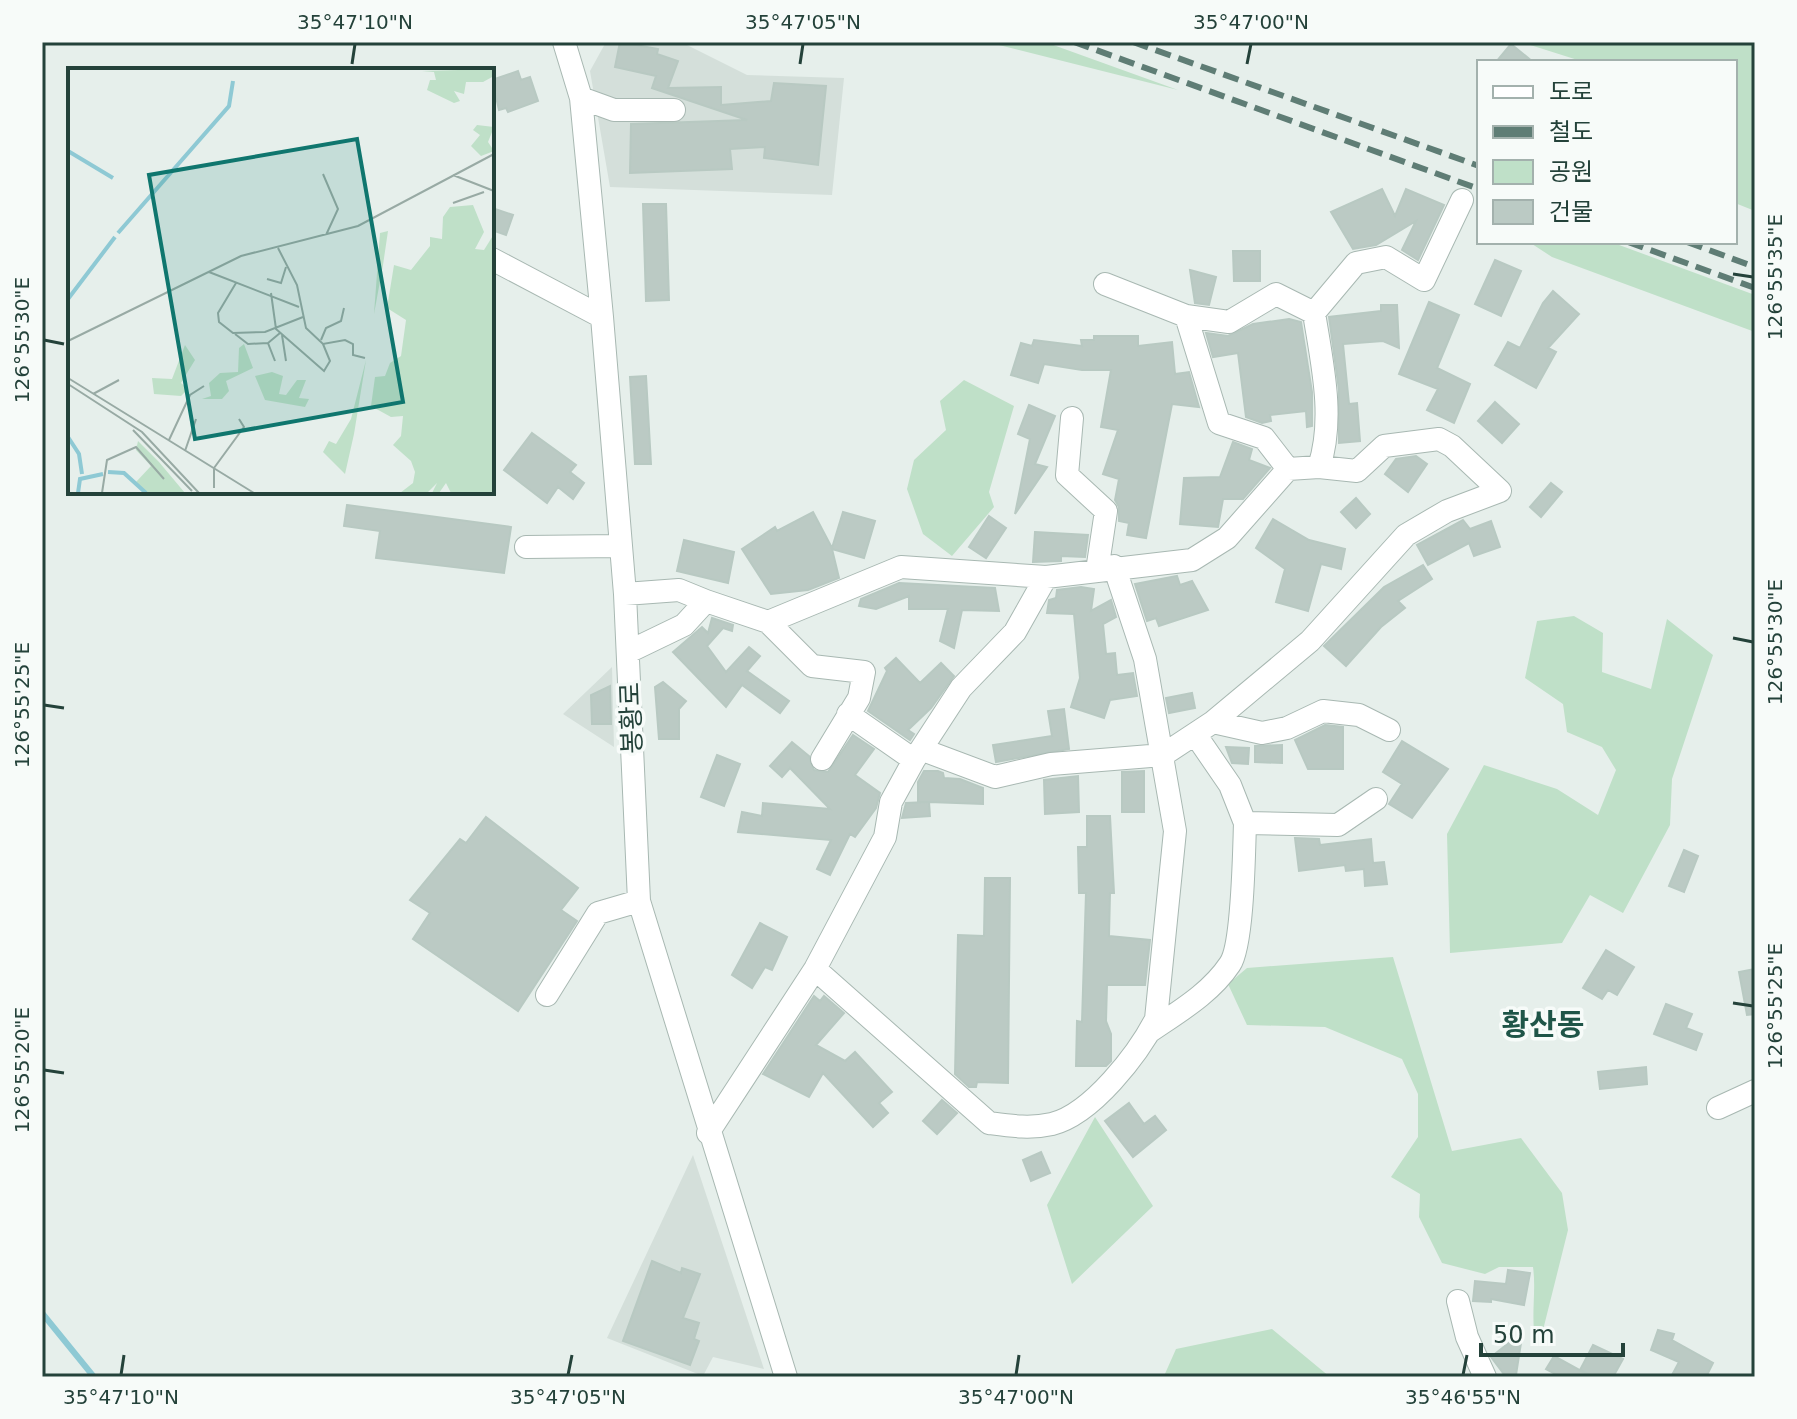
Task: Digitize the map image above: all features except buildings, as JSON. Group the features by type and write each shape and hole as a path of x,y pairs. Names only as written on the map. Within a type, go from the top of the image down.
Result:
{"street":[{"name":"봉황로","path":"564,42 581,98 602,317 625,594 639,901 708,1133 786,1377"},
{"path":"581,98 614,110 674,110"},
{"path":"1319,467 1324,450 1326,387 1314,313 1356,263 1386,257 1424,280 1462,200"},
{"path":"494,260 602,317"},
{"path":"1105,284 1186,316 1229,322 1276,294 1314,313"},
{"path":"1186,316 1219,423 1264,438 1288,469"},
{"path":"815,969 989,1123 1021,1128 1054,1123 1076,1112 1103,1089 1156,1019 1175,831 1145,659 1106,569 1106,511 1067,475 1072,418"},
{"path":"768,622 901,567 1046,577 1192,560 1227,538 1288,469 1319,467 1357,471 1384,446 1439,439 1452,446 1500,491 1447,511 1406,535 1310,641 1204,728 1163,755 1051,764 995,777 918,755 848,714"},
{"path":"526,547 620,546"},
{"path":"708,1133 815,969 885,837 891,802 918,755 961,688 1015,632 1046,577"},
{"path":"625,594 679,590 768,622 812,666 864,672 859,698 822,759"},
{"path":"628,652 684,625 706,601"},
{"path":"1204,728 1262,733 1287,728 1323,711 1359,715 1389,730"},
{"path":"1149,1032 1199,997 1232,962 1241,899 1245,823 1204,728"},
{"path":"1245,823 1338,825 1376,799"},
{"path":"547,995 598,913 639,901"},
{"path":"1718,1108 1755,1091"},
{"path":"1458,1301 1467,1337 1485,1377"}],"shaded area":[{"path":"606,42 681,42 747,75 844,78 832,195 610,187 590,71"},
{"path":"612,667 614,747 563,714"},
{"path":"693,1155 764,1369 713,1357 703,1376 607,1338"}],"green space":[{"path":"987,42 1045,42 1178,90"},
{"path":"1521,42 1755,42 1755,211 1737,204 1737,60 1578,60"},
{"path":"1532,244 1616,244 1755,295 1755,332 1552,257"},
{"path":"964,380 1014,406 989,492 994,507 952,556 923,534 907,489 914,460 946,430 940,401"},
{"path":"1574,616 1603,633 1602,672 1651,689 1667,619 1713,655 1672,779 1670,825 1623,913 1590,895 1562,943 1450,953 1447,834 1484,765 1557,789 1598,815 1616,770 1602,747 1567,732 1563,704 1525,678 1537,621"},
{"path":"1393,957 1452,1151 1521,1138 1562,1193 1568,1230 1543,1330 1534,1331 1533,1267 1499,1267 1485,1274 1442,1263 1419,1217 1420,1194 1391,1177 1418,1137 1418,1094 1402,1059 1325,1027 1247,1025 1228,984 1247,968"},
{"path":"1095,1117 1153,1206 1072,1284 1047,1205"},
{"path":"1272,1329 1330,1377 1164,1376 1176,1349"}],"waterway":[{"path":"42,1313 94,1377"}],"railway":[{"path":"1074,42 1477,188"},
{"path":"1133,42 1477,165"},
{"path":"1634,244 1755,288"},
{"path":"1692,244 1755,267"}],"district":[{"name":"황산동","path":"1543,1025"}]}
